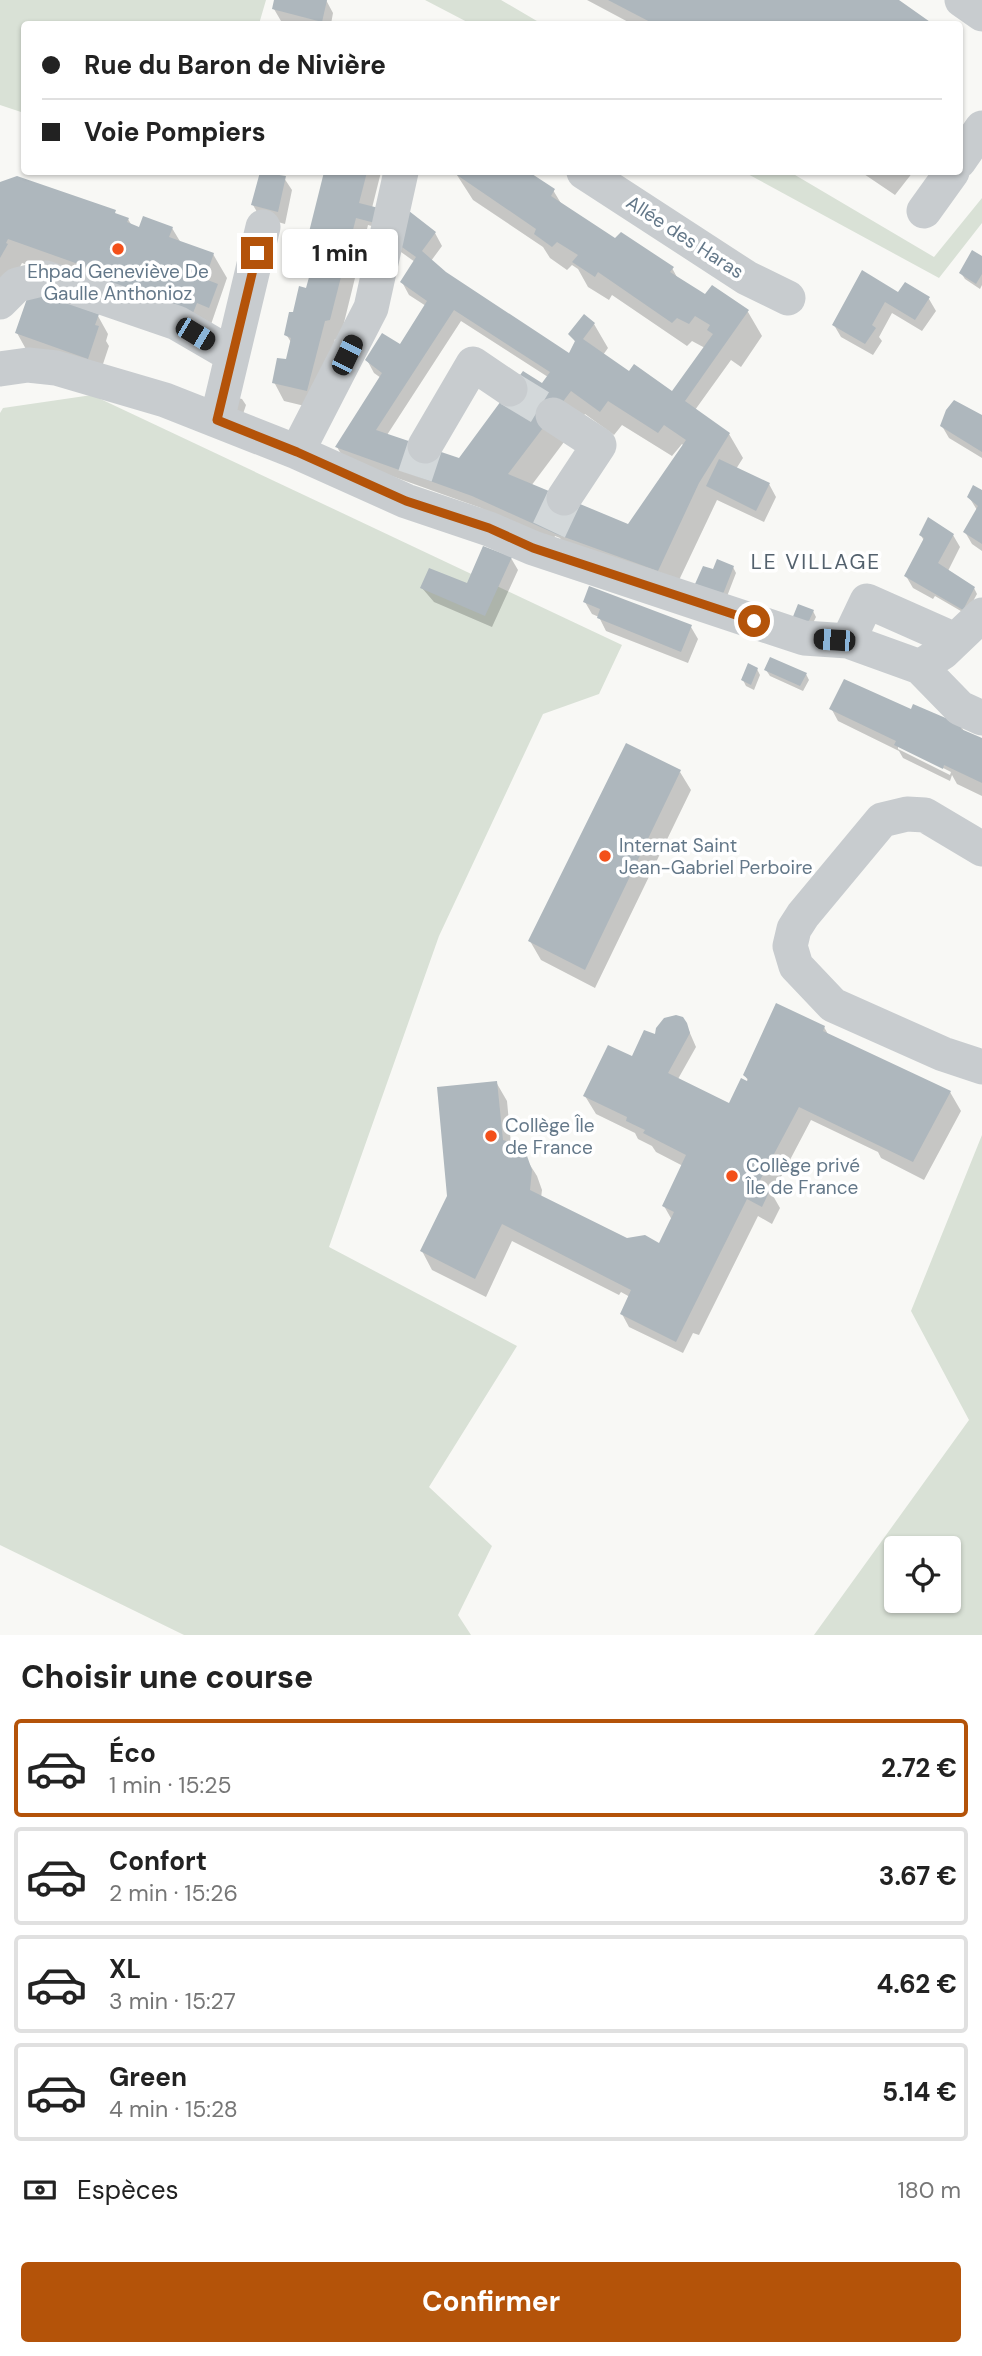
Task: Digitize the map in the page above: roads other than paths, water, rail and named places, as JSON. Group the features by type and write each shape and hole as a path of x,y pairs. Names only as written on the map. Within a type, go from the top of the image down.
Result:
{"street":[{"path":"962,0 982,14"},
{"path":"963,155 982,128"},
{"path":"297,452 371,307 400,175"},
{"name":"Allée des Haras","path":"589,175 747,278 788,298"},
{"path":"924,211 950,175"},
{"path":"217,420 263,228"},
{"path":"0,302 17,285 46,278 177,323 232,355"},
{"path":"415,474 473,364 510,388"},
{"path":"0,369 28,365 56,368 165,400 297,452 415,474 489,528 541,539 804,638 848,641 920,667 960,708 982,718"},
{"path":"552,415 600,445 564,498"},
{"path":"848,641 867,601 956,640"},
{"path":"920,667 943,652 982,615"},
{"path":"982,849 925,815 907,814 882,820 803,915 794,929 790,946 796,966 833,1004 943,1054 982,1067"}],"tunnel":[{"path":"510,389 553,415"},
{"path":"415,476 425,446"},
{"path":"549,530 564,498"}],"place":[{"name":"Ehpad Geneviève De Gaulle Anthonioz","path":"118,249"},
{"name":"Internat Saint Jean-Gabriel Perboire","path":"605,856"},
{"name":"Collège Île de France","path":"491,1136"},
{"name":"Collège privé Île de France","path":"732,1176"}],"district":[{"name":"LE VILLAGE","path":"816,562"}]}
